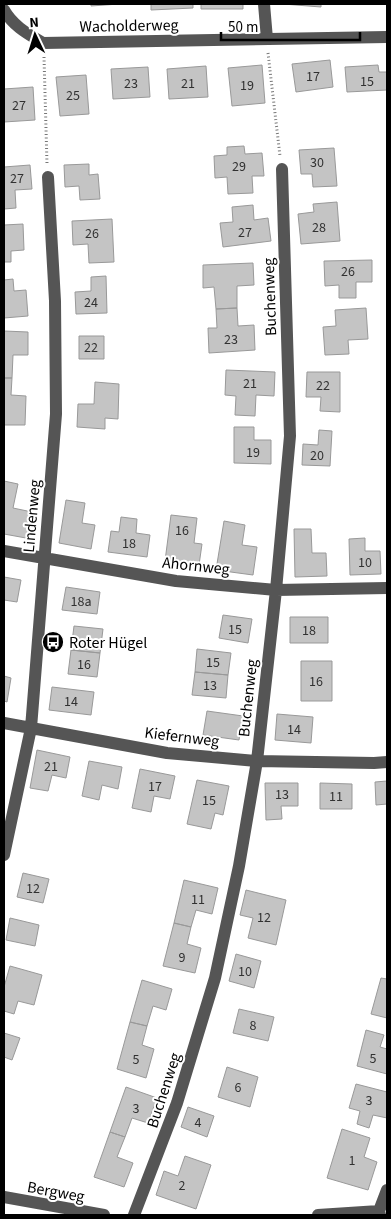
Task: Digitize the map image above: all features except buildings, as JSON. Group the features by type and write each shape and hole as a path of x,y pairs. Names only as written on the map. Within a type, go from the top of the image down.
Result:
{"street":[{"path":"264,4 267,39"},
{"path":"4,10 9,19 19,29 43,43"},
{"name":"Wacholderweg","path":"43,43 387,37"},
{"name":"Buchenweg","path":"134,1215 177,1103 215,978 240,866 257,761 276,590 290,436 282,169"},
{"name":"Lindenweg","path":"4,855 31,728 56,414 55,301 48,177"},
{"name":"Ahornweg","path":"4,551 176,581 276,590 387,588"},
{"name":"Kiefernweg","path":"4,724 167,753 257,761 387,762"},
{"path":"318,1215 380,1213 387,1190"},
{"name":"Bergweg","path":"4,1197 104,1215"}],"path":[{"path":"267,39 282,169"},
{"path":"43,43 48,177"}],"place":[{"name":"Roter Hügel","path":"53,642"}]}
